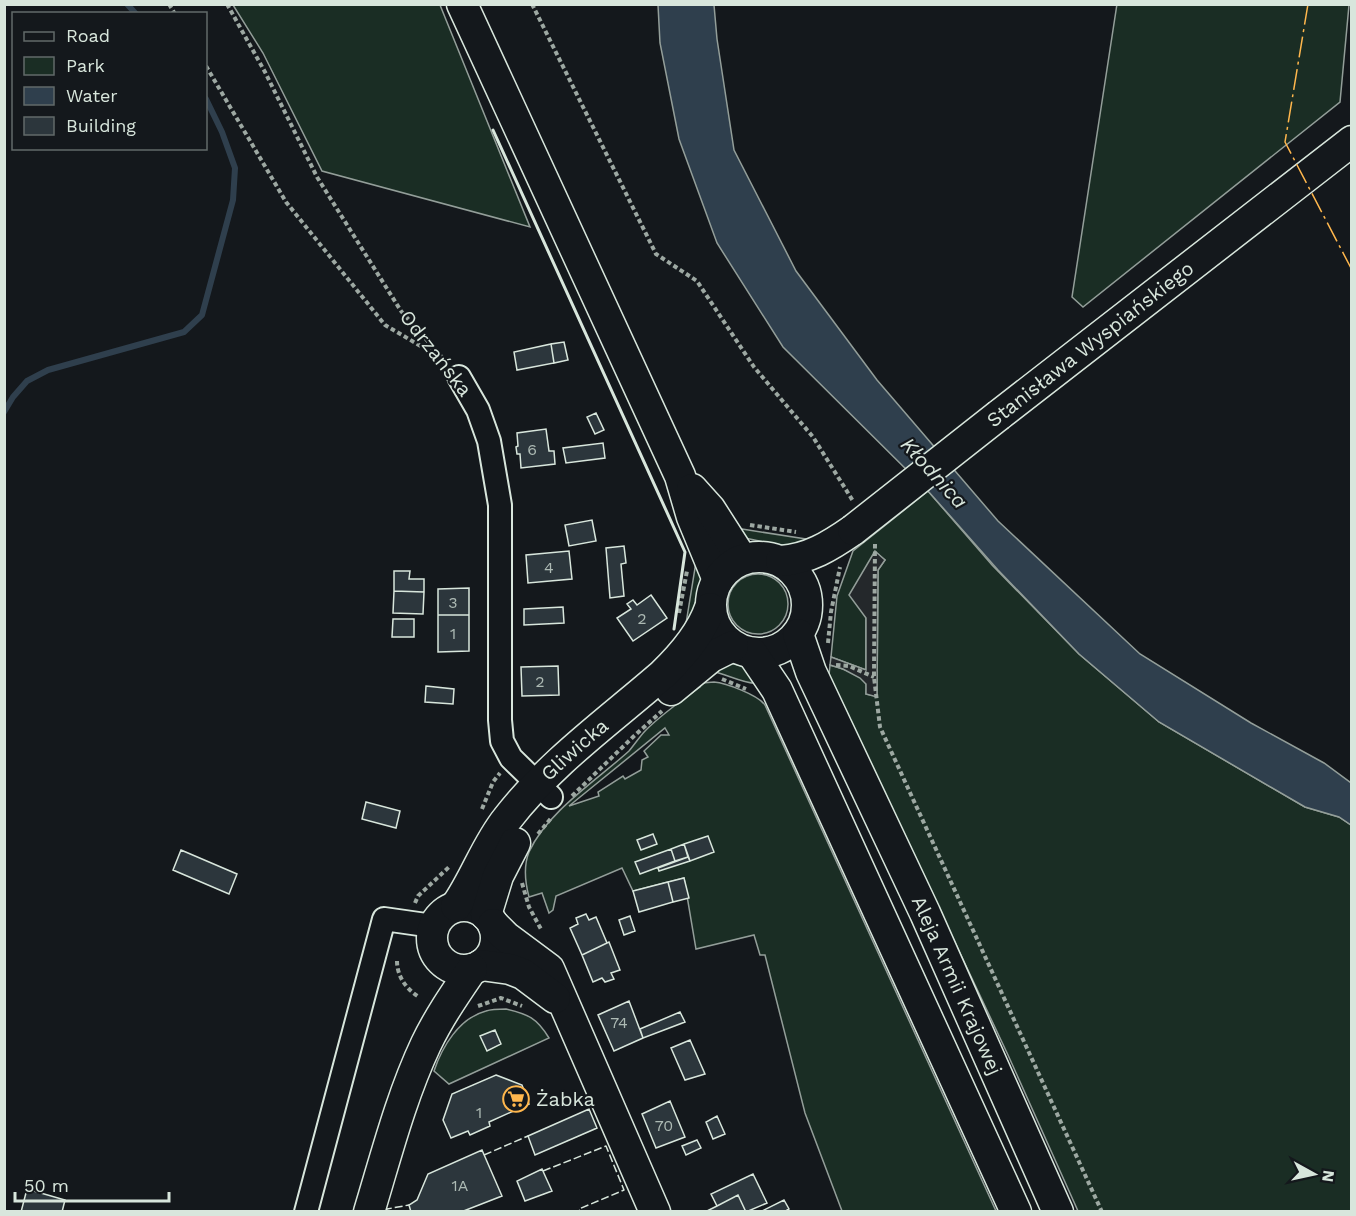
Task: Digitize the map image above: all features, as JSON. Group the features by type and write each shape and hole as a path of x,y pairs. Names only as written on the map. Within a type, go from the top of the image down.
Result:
{"main road":[{"path":"462,4 680,476 714,594 714,623 722,636 743,650 765,653 778,650 789,643 804,624 808,602 835,556"},
{"name":"Stanisława Wyspiańskiego","path":"781,561 835,556 861,523 1352,141"},
{"path":"680,476 710,509 742,559"},
{"path":"714,594 730,566 742,559 757,556 781,561 798,576 805,588 808,602"},
{"name":"Gliwicka","path":"490,919 498,876 520,833 681,657 705,621 714,594"},
{"name":"Aleja Armii Krajowej","path":"798,634 811,672 925,913 1058,1212"},
{"name":"Gliwicka","path":"456,906 505,821 553,797 711,657 743,650"},
{"name":"Aleja Armii Krajowej","path":"743,650 777,690 1016,1212"},
{"path":"565,1005 523,974 510,969 477,967 452,969 437,956 432,947 431,936 438,917 446,910 456,906 477,909 490,919 506,938 549,969 565,1005 655,1212"},
{"path":"369,1212 412,1076 426,1044 446,1006 477,967 493,952 496,934 490,919"},
{"path":"426,1044 438,971 437,956"}],"street":[{"name":"Odrzańska","path":"459,377 478,410 489,441 500,505 500,720 502,741 511,758 553,797"},
{"path":"306,1212 384,919 433,926"}],"path":[{"name":"Odrzańska","path":"227,4 265,72 317,177 402,310 459,377"},
{"path":"532,4 656,254 697,281 754,367 813,437 861,523 874,559 874,677 880,727 1102,1212"},
{"path":"207,68 286,202 385,325 444,360"},
{"path":"828,644 835,556"},
{"path":"830,665 849,666 874,677"},
{"path":"716,680 724,679 752,692"},
{"path":"533,840 553,797 633,737"},
{"path":"521,878 529,907 542,932"},
{"path":"470,1010 501,998"}],"green space":[{"path":"1117,4 1349,5 1340,102 1083,307 1072,297"},
{"path":"233,5 440,5 530,227 322,171 263,53"},
{"path":"928,491 992,565 1079,654 1159,722 1305,807 1339,817 1351,825 1351,1211 1078,1211 1008,1055 829,675 830,665 850,672 863,680 866,685 866,694 877,696 878,570 885,560 875,552 866,618 866,670 831,657 837,596 853,551"},
{"path":"742,529 809,541 783,546 745,538 738,531"},
{"path":"696,562 703,566 694,628 683,642"},
{"path":"758,574 775,579 783,587 788,604 783,621 775,629 758,634 741,629 733,621 728,604 733,587 741,579"},
{"path":"730,663 747,667 758,683 715,672"},
{"path":"714,682 734,687 756,697 765,705 996,1211 842,1211 805,1113 765,955 760,955 754,935 696,949 684,878 633,891 622,868 556,896 553,910 549,913 542,893 529,897 525,874 527,858 537,837 548,823 574,797 629,751 652,724 700,687 702,683","holes":["665,728 669,735 661,735 644,751 648,757 642,760 641,770 625,779 623,776 598,792 599,796 569,806"]},
{"path":"506,1009 531,1018 549,1038 449,1084 434,1071 447,1043 468,1020 488,1010"}],"shaded area":[{"path":"875,551 885,560 878,570 877,697 866,694 866,684 860,678 830,665 831,657 866,670 866,618 849,595"}],"water":[{"name":"Kłodnica","path":"658,5 714,5 734,150 796,271 877,380 998,521 1140,654 1251,723 1324,763 1351,783 1351,825 1339,817 1305,807 1159,722 1079,654 998,570 928,491 783,347 717,243 679,139 660,43"}],"building":[{"path":"564,342 568,360 554,363 551,344"},
{"path":"551,344 554,363 517,370 514,352"},
{"path":"596,413 604,430 595,434 587,417"},
{"path":"546,429 549,451 554,451 555,464 521,468 520,454 517,454 516,447 518,446 517,433"},
{"path":"603,443 605,458 566,463 563,448"},
{"path":"592,520 596,541 569,546 565,525"},
{"path":"624,546 626,563 621,564 624,596 610,598 606,548"},
{"path":"569,551 572,579 528,583 526,555"},
{"path":"394,571 410,571 409,579 424,579 424,592 394,591"},
{"path":"469,588 469,615 438,615 438,589"},
{"path":"394,591 424,592 423,614 393,613"},
{"path":"651,595 667,618 633,641 617,618 631,609 627,604 633,600 637,605"},
{"path":"563,607 564,623 524,625 524,609"},
{"path":"438,615 469,615 469,651 438,652"},
{"path":"393,619 414,619 414,637 392,637"},
{"path":"558,666 559,695 522,696 521,667"},
{"path":"426,686 454,689 453,704 425,702"},
{"path":"366,802 400,811 396,828 362,819"},
{"path":"653,834 657,844 641,850 637,840"},
{"path":"708,836 714,852 690,861 684,844"},
{"path":"684,844 688,857 675,861 671,849"},
{"path":"671,849 675,861 640,874 635,862"},
{"path":"181,850 237,874 229,894 173,870"},
{"path":"688,857 690,861 659,871 658,868"},
{"path":"684,878 689,898 673,902 668,882"},
{"path":"668,882 673,902 639,912 633,891"},
{"path":"586,914 589,920 596,917 607,943 582,955 570,928 578,924 576,918"},
{"path":"630,916 635,931 624,935 619,920"},
{"path":"609,942 620,970 611,973 614,979 605,982 602,978 593,982 582,955"},
{"path":"629,1001 643,1038 614,1051 598,1015"},
{"path":"680,1012 685,1022 643,1038 640,1029"},
{"path":"495,1030 501,1044 487,1051 480,1036"},
{"path":"690,1040 705,1074 685,1080 671,1048"},
{"path":"496,1075 522,1085 529,1104 489,1122 490,1126 470,1135 468,1131 451,1138 443,1120 452,1094"},
{"path":"670,1101 685,1137 656,1148 642,1114"},
{"path":"589,1109 597,1128 535,1155 528,1136"},
{"path":"717,1116 725,1134 713,1139 706,1122"},
{"path":"697,1140 701,1148 686,1155 682,1146"},
{"path":"482,1150 502,1196 461,1212 411,1212 409,1205 417,1200 428,1174"},
{"path":"542,1169 552,1191 525,1201 517,1181"},
{"path":"753,1174 767,1203 746,1212 738,1195 717,1206 711,1194"},
{"path":"27,1189 65,1200 62,1212 21,1212"},
{"path":"738,1195 746,1212 705,1212 717,1206"},
{"path":"784,1200 789,1209 784,1212 760,1212"}],"waterway":[{"path":"127,4 134,12"},
{"path":"4,412 27,381 48,370 184,332 202,315 233,200 235,168 222,132 207,101"}],"fence":[{"path":"484,1155 528,1136"},
{"path":"543,1171 606,1146 624,1190 579,1209 580,1212"},
{"path":"386,1212 387,1209 409,1205"}],"wall":[{"path":"493,130 685,552 674,629"}],"power":[{"path":"1308,4 1285,142 1352,270"}],"place":[{"name":"Żabka","path":"516,1099"}]}
